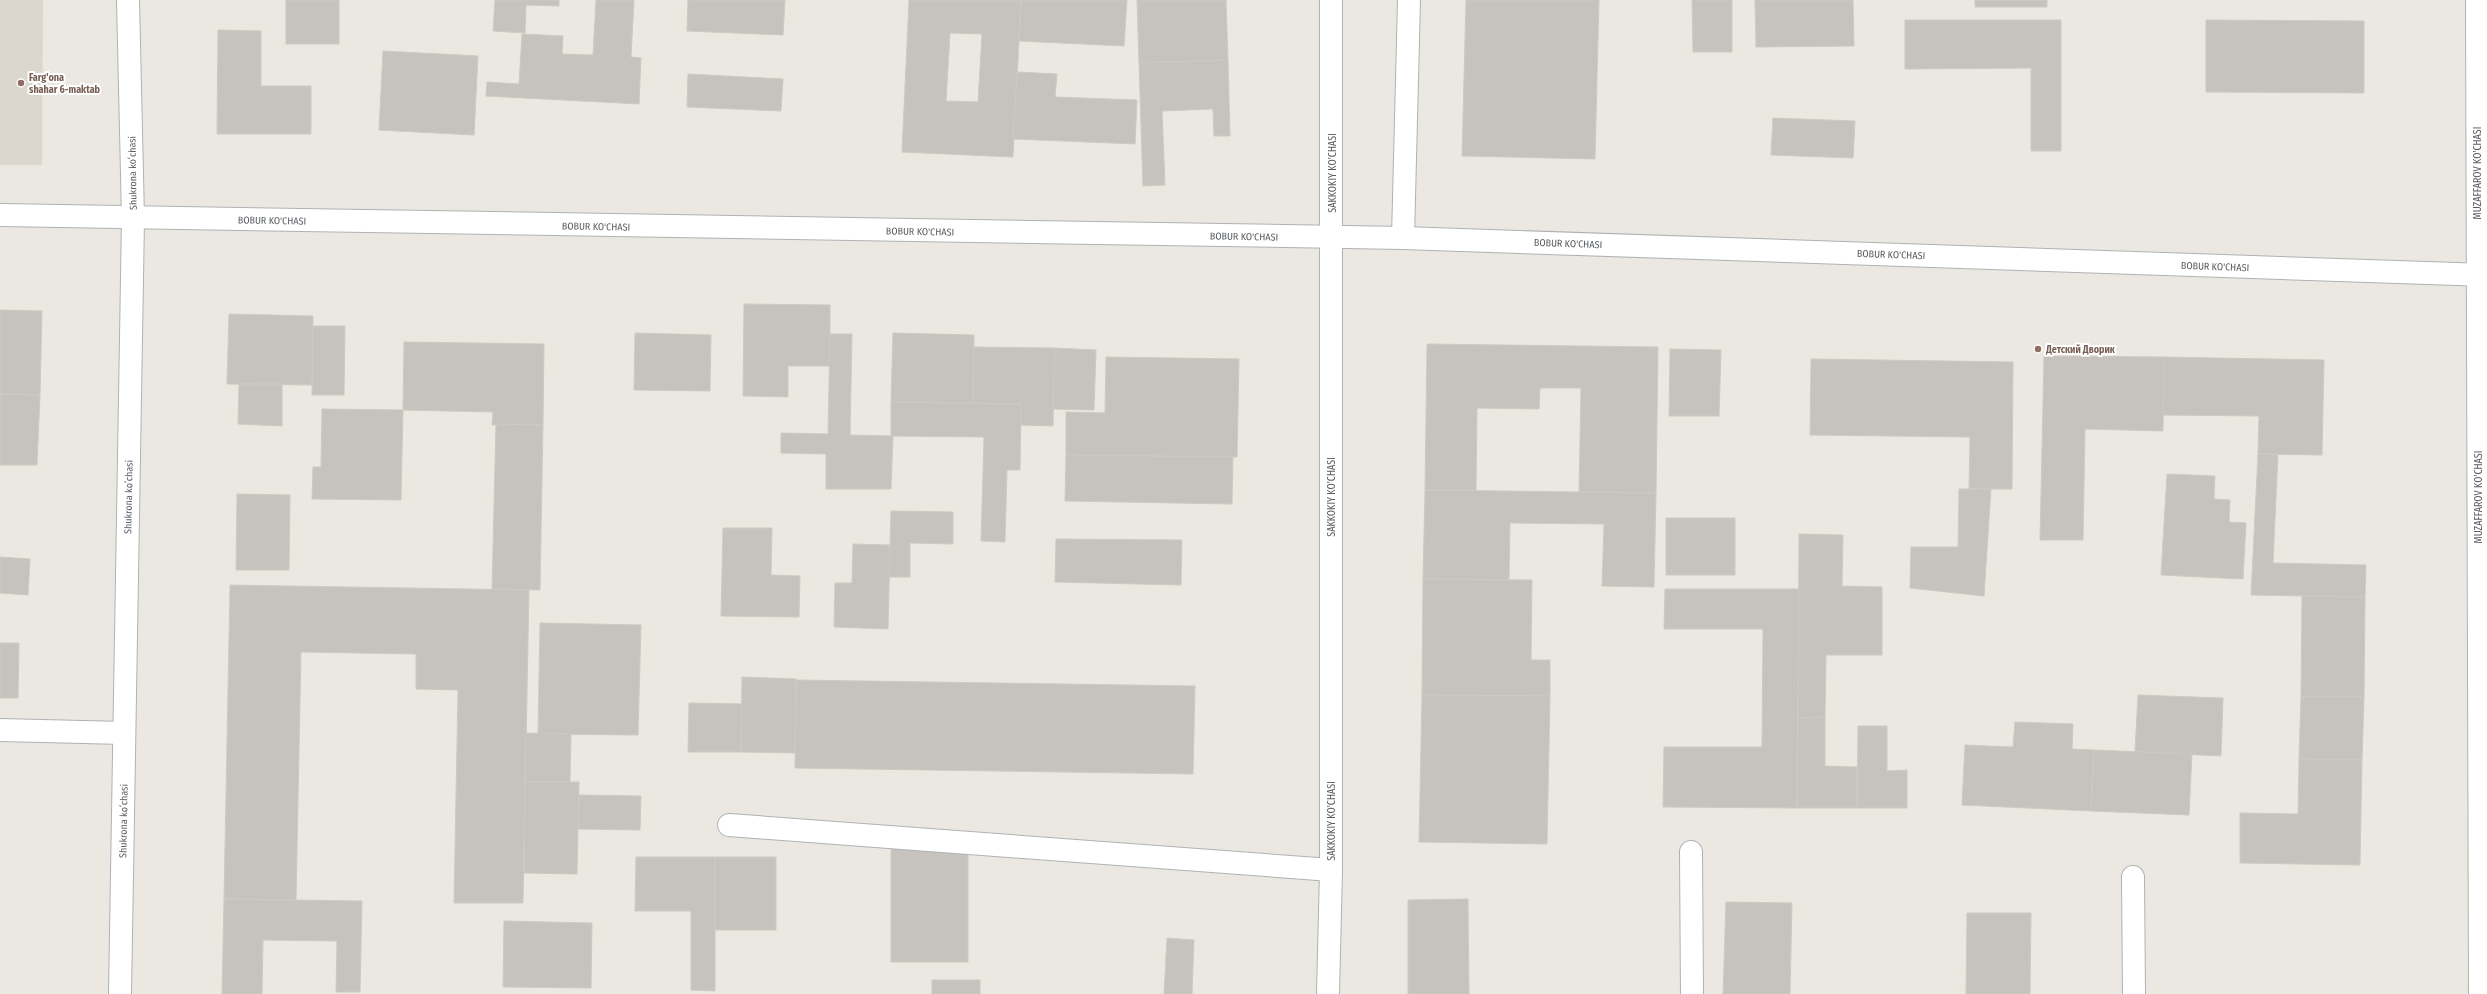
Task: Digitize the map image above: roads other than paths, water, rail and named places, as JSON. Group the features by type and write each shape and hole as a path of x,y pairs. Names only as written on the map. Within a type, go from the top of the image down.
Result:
{"street":[{"name":"Shukrona koʻchasi","path":"120,994 133,218 128,0"},
{"name":"SAKKOKIY KO'CHASI","path":"1328,994 1331,870 1332,238 1330,0"},
{"path":"1403,238 1409,0"},
{"name":"MUZAFFAROV KO'CHASI","path":"2477,0 2482,275 2480,994"},
{"name":"BOBUR KO'CHASI","path":"0,215 1403,238 2482,275"},
{"path":"0,730 124,733"},
{"path":"729,825 1331,870"},
{"path":"1691,852 1692,994"},
{"path":"2133,878 2134,994"}],"place":[{"name":"Farg'ona shahar 6-maktab","path":"21,83"},
{"name":"Детский Дворик","path":"2038,349"}]}
